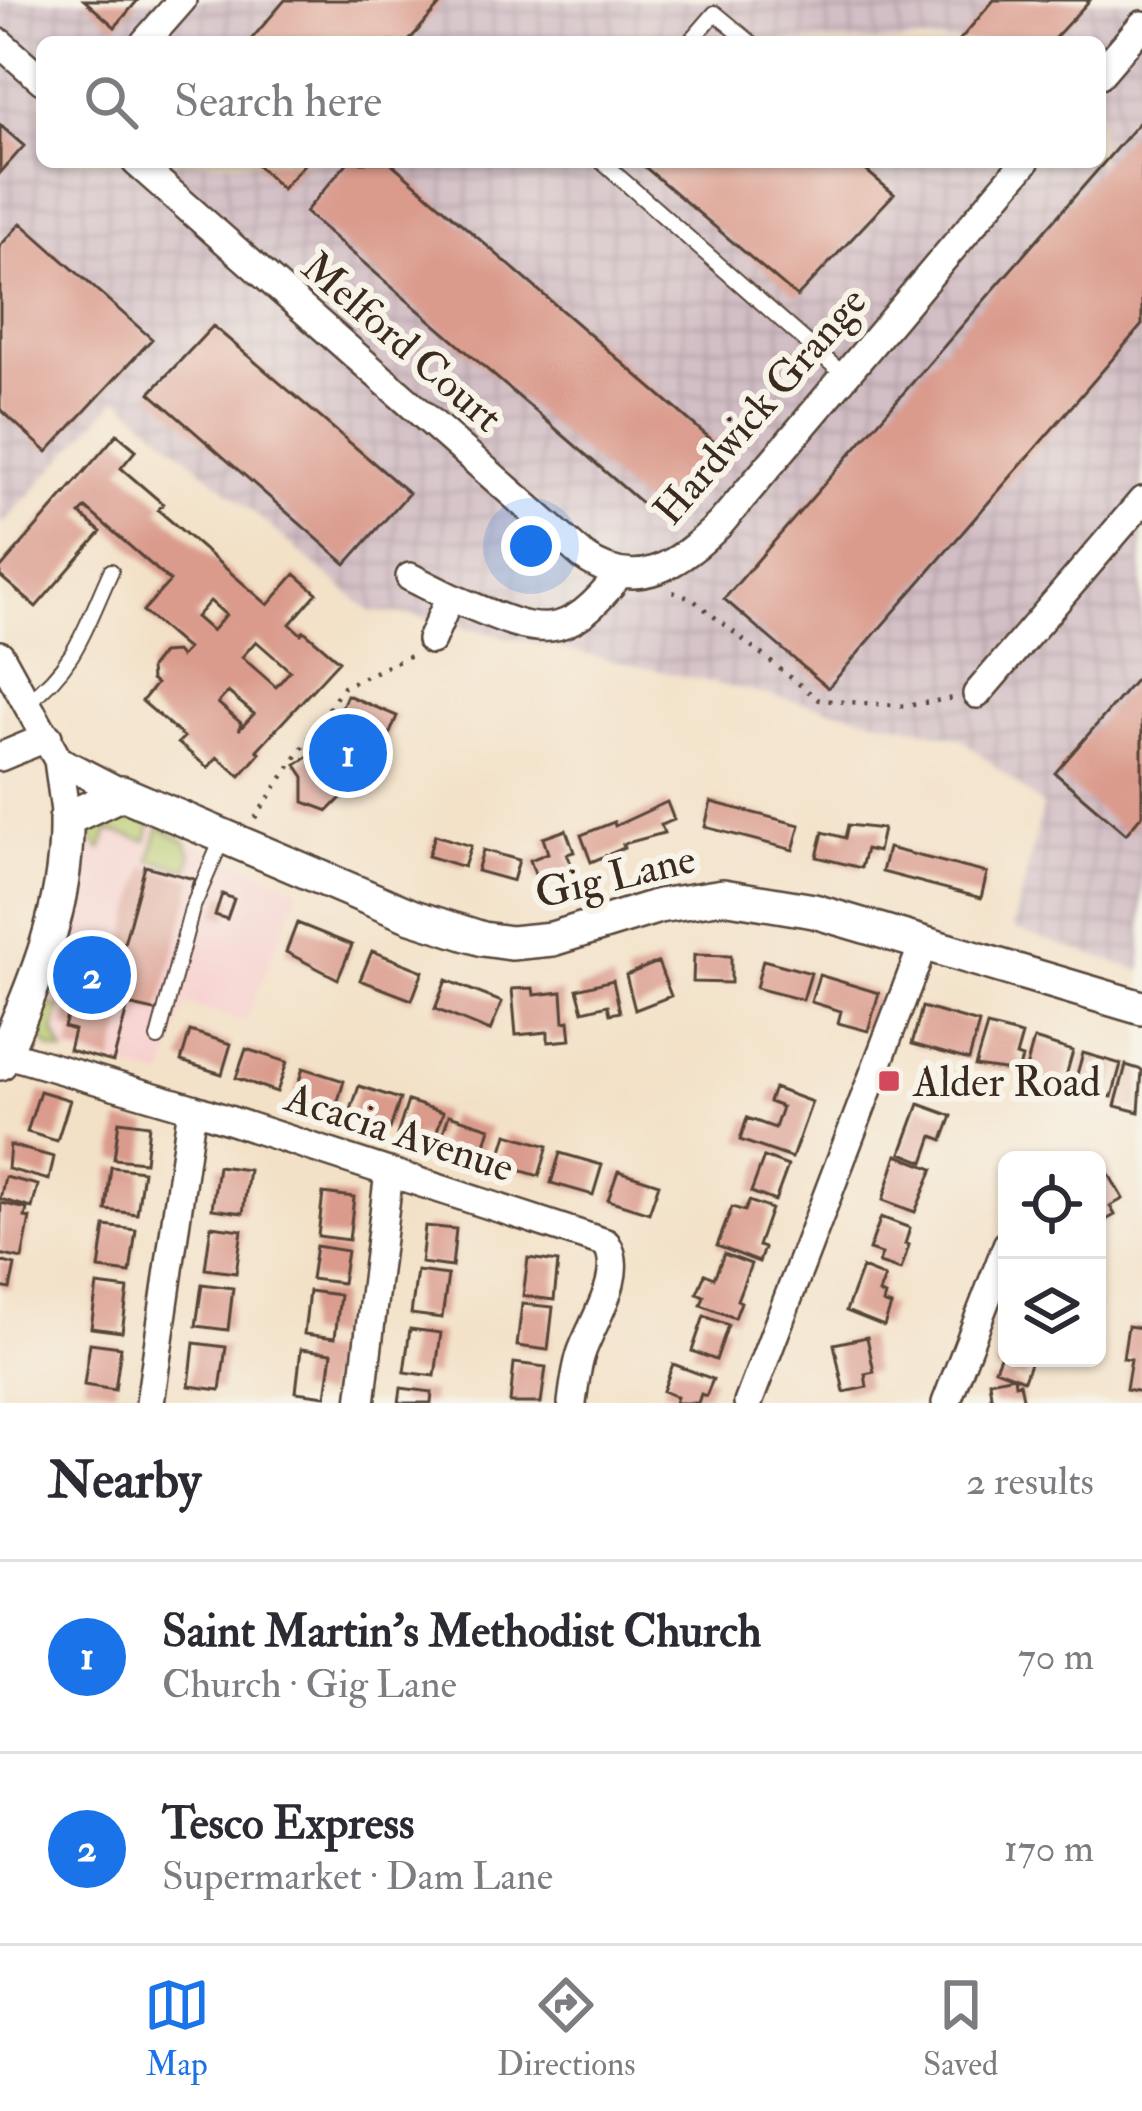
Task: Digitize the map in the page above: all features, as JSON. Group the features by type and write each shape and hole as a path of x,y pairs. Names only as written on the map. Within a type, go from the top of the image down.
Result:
{"street":[{"path":"150,36 182,0"},
{"path":"1106,67 1142,26"},
{"path":"0,43 36,75"},
{"name":"Melford Court","path":"143,168 583,556 620,573"},
{"name":"Hardwick Grange","path":"620,573 658,570 694,549 720,524 1020,168"},
{"path":"977,694 1142,501"},
{"path":"410,577 508,621 550,627 566,624 595,607 620,573"},
{"path":"431,640 450,596"},
{"path":"0,655 53,749 66,819 67,858 61,897 13,999 2,1058"},
{"path":"0,758 53,749"},
{"name":"Gig Lane","path":"53,749 122,793 411,916 483,939 511,943 552,939 659,906 723,896 814,911 1142,1008"},
{"path":"66,819 122,793"},
{"path":"750,1402 923,945"},
{"name":"Acacia Avenue","path":"2,1058 192,1108 606,1243 614,1264 612,1276 580,1357 572,1403"},
{"path":"150,1403 192,1108"},
{"path":"361,1403 389,1172"},
{"path":"946,1403 1002,1259"}],"lane":[{"path":"695,36 715,13 743,36"},
{"path":"609,168 843,374"},
{"path":"27,702 53,683 70,661 111,571"},
{"path":"158,1038 192,909 231,840"}],"path":[{"path":"620,573 692,599 819,700 906,706 977,694"},
{"path":"231,840 343,687 419,652 431,640"}],"shaded area":[{"path":"0,0 1142,0 1142,971 1013,929 1043,806 961,738 410,615 370,611 118,398 0,527"},
{"path":"123,813 299,889 245,1022 186,1004 164,1077 54,1050 40,1035 81,912 91,831 95,824"}],"green space":[{"path":"116,813 151,823 147,841 108,830 101,850 89,837 99,822"},
{"path":"159,827 186,842 189,869 150,860"},
{"path":"49,1004 60,1007 54,1032 64,1053 49,1048 40,1035"}],"building":[{"path":"84,0 138,0 115,27"},
{"path":"285,0 444,0 413,36 254,36"},
{"path":"994,0 1090,0 1057,36 963,36"},
{"path":"1142,119 1142,325 828,688 724,599 1099,168 1106,168 1106,160"},
{"path":"0,125 24,146 0,173"},
{"path":"260,168 301,168 282,189"},
{"path":"343,168 397,168 720,447 660,519 305,212"},
{"path":"646,168 863,168 894,194 797,297"},
{"path":"21,223 152,339 47,452 0,409 0,246"},
{"path":"213,326 409,493 346,564 150,393"},
{"path":"117,434 136,450 121,468 163,504 158,510 268,605 295,574 317,593 290,624 339,661 257,750 260,753 240,776 217,757 208,768 178,743 184,737 142,701 156,684 150,668 162,653 176,652 180,657 187,649 143,611 170,581 86,508 80,514 101,532 36,607 0,576 0,569","holes":["210,601 226,615 212,631 196,617","256,641 290,671 276,687 242,657","228,692 254,714 239,730 241,723 218,703"]},
{"path":"1142,672 1142,815 1126,834 1055,773"},
{"path":"347,695 397,716 375,770 355,762 359,792 346,793 328,811 304,802 304,777 296,765 326,745"},
{"path":"667,802 674,820 661,825 664,833 623,844 624,848 591,862 581,835 614,822 615,826"},
{"path":"711,802 800,825 793,850 705,827"},
{"path":"848,825 883,829 878,852 866,849 861,868 817,857 823,832 845,838"},
{"path":"566,830 574,852 567,854 573,868 537,880 530,860 548,853 543,838"},
{"path":"435,835 471,846 464,867 428,856"},
{"path":"888,848 987,873 981,898 882,872"},
{"path":"483,850 519,860 513,881 477,871"},
{"path":"145,866 194,879 159,1012 128,1005 113,1062 69,1050 74,1030 64,1027 84,953 119,962"},
{"path":"222,894 234,899 227,919 215,915"},
{"path":"297,923 352,945 338,979 286,952"},
{"path":"372,951 423,971 412,1000 360,980"},
{"path":"694,955 731,956 731,983 693,982"},
{"path":"763,960 811,973 803,1000 756,988"},
{"path":"658,962 671,996 635,1010 626,975"},
{"path":"819,975 879,993 868,1031 838,1023 841,1011 811,1002"},
{"path":"446,980 502,1002 490,1031 435,1009"},
{"path":"613,980 620,1012 610,1014 608,1005 583,1011 577,989"},
{"path":"533,988 534,995 562,992 571,1040 548,1042 548,1032 516,1035 512,989"},
{"path":"922,1007 979,1023 969,1060 912,1044"},
{"path":"987,1026 1022,1035 1016,1056 1022,1058 1018,1072 975,1066"},
{"path":"190,1031 231,1044 222,1074 181,1061"},
{"path":"1034,1039 1073,1051 1063,1087 1024,1076"},
{"path":"246,1049 287,1062 277,1092 236,1078"},
{"path":"1083,1053 1121,1064 1112,1097 1072,1092"},
{"path":"1126,1065 1142,1070 1139,1112 1115,1106"},
{"path":"303,1068 344,1081 335,1111 294,1097"},
{"path":"359,1086 400,1099 390,1129 349,1116"},
{"path":"774,1088 812,1102 792,1158 740,1140 747,1118 775,1128 782,1107 769,1102"},
{"path":"40,1091 70,1100 57,1141 27,1132"},
{"path":"408,1101 443,1112 434,1141 397,1135"},
{"path":"919,1104 952,1116 943,1140 933,1136 924,1162 901,1153"},
{"path":"449,1115 490,1128 481,1158 439,1145"},
{"path":"119,1121 149,1125 145,1162 114,1159"},
{"path":"507,1134 548,1146 539,1176 498,1164"},
{"path":"10,1145 54,1157 49,1180 8,1169"},
{"path":"560,1153 602,1165 593,1195 551,1183"},
{"path":"897,1155 933,1169 915,1212 883,1200"},
{"path":"764,1157 788,1166 775,1201 751,1192"},
{"path":"218,1166 249,1170 243,1213 212,1209"},
{"path":"111,1167 143,1171 137,1214 106,1210"},
{"path":"1106,1169 1123,1199 1110,1206 1115,1215 1106,1220"},
{"path":"618,1171 659,1184 649,1213 608,1200"},
{"path":"5,1177 38,1185 32,1208 0,1199"},
{"path":"323,1193 354,1197 349,1240 318,1236"},
{"path":"749,1201 771,1209 758,1246 764,1248 759,1262 717,1246 732,1207 745,1211"},
{"path":"1,1203 27,1209 25,1217 30,1218 22,1259 0,1254"},
{"path":"881,1217 910,1228 901,1270 879,1263 882,1254 869,1250"},
{"path":"105,1226 136,1230 130,1273 99,1269"},
{"path":"211,1226 242,1230 236,1273 205,1269"},
{"path":"425,1226 456,1229 452,1267 421,1263"},
{"path":"316,1246 347,1251 342,1283 311,1279"},
{"path":"724,1254 751,1264 735,1318 701,1305 704,1296 697,1293 705,1274 714,1278"},
{"path":"528,1258 558,1262 554,1300 523,1296"},
{"path":"0,1261 15,1265 10,1289 0,1287"},
{"path":"862,1268 885,1277 879,1293 885,1296 883,1303 891,1306 884,1326 846,1311"},
{"path":"417,1271 448,1275 442,1318 411,1314"},
{"path":"202,1284 233,1288 228,1330 196,1326"},
{"path":"97,1285 128,1289 122,1332 91,1328"},
{"path":"309,1291 340,1295 335,1338 304,1334"},
{"path":"522,1304 553,1307 548,1350 517,1346"},
{"path":"704,1316 728,1325 716,1360 692,1351"},
{"path":"1128,1326 1142,1328 1142,1392 1126,1389 1131,1359 1123,1358"},
{"path":"410,1329 441,1333 435,1376 404,1372"},
{"path":"867,1337 874,1372 865,1374 867,1387 844,1392 834,1344"},
{"path":"90,1343 121,1347 115,1390 84,1385"},
{"path":"194,1343 226,1347 220,1390 189,1386"},
{"path":"301,1349 332,1353 326,1396 296,1392"},
{"path":"998,1362 998,1367 1029,1367 1024,1380 995,1369"},
{"path":"514,1363 546,1367 541,1403 510,1403"},
{"path":"673,1364 713,1379 698,1403 675,1403 677,1397 663,1391"},
{"path":"1014,1376 1024,1403 992,1403 989,1381"},
{"path":"401,1388 432,1392 431,1403 399,1403"}],"place":[{"name":"Saint Martin's Methodist Church","path":"348,753"},
{"name":"Tesco Express","path":"92,975"},
{"name":"Alder Road","path":"889,1081"}]}
